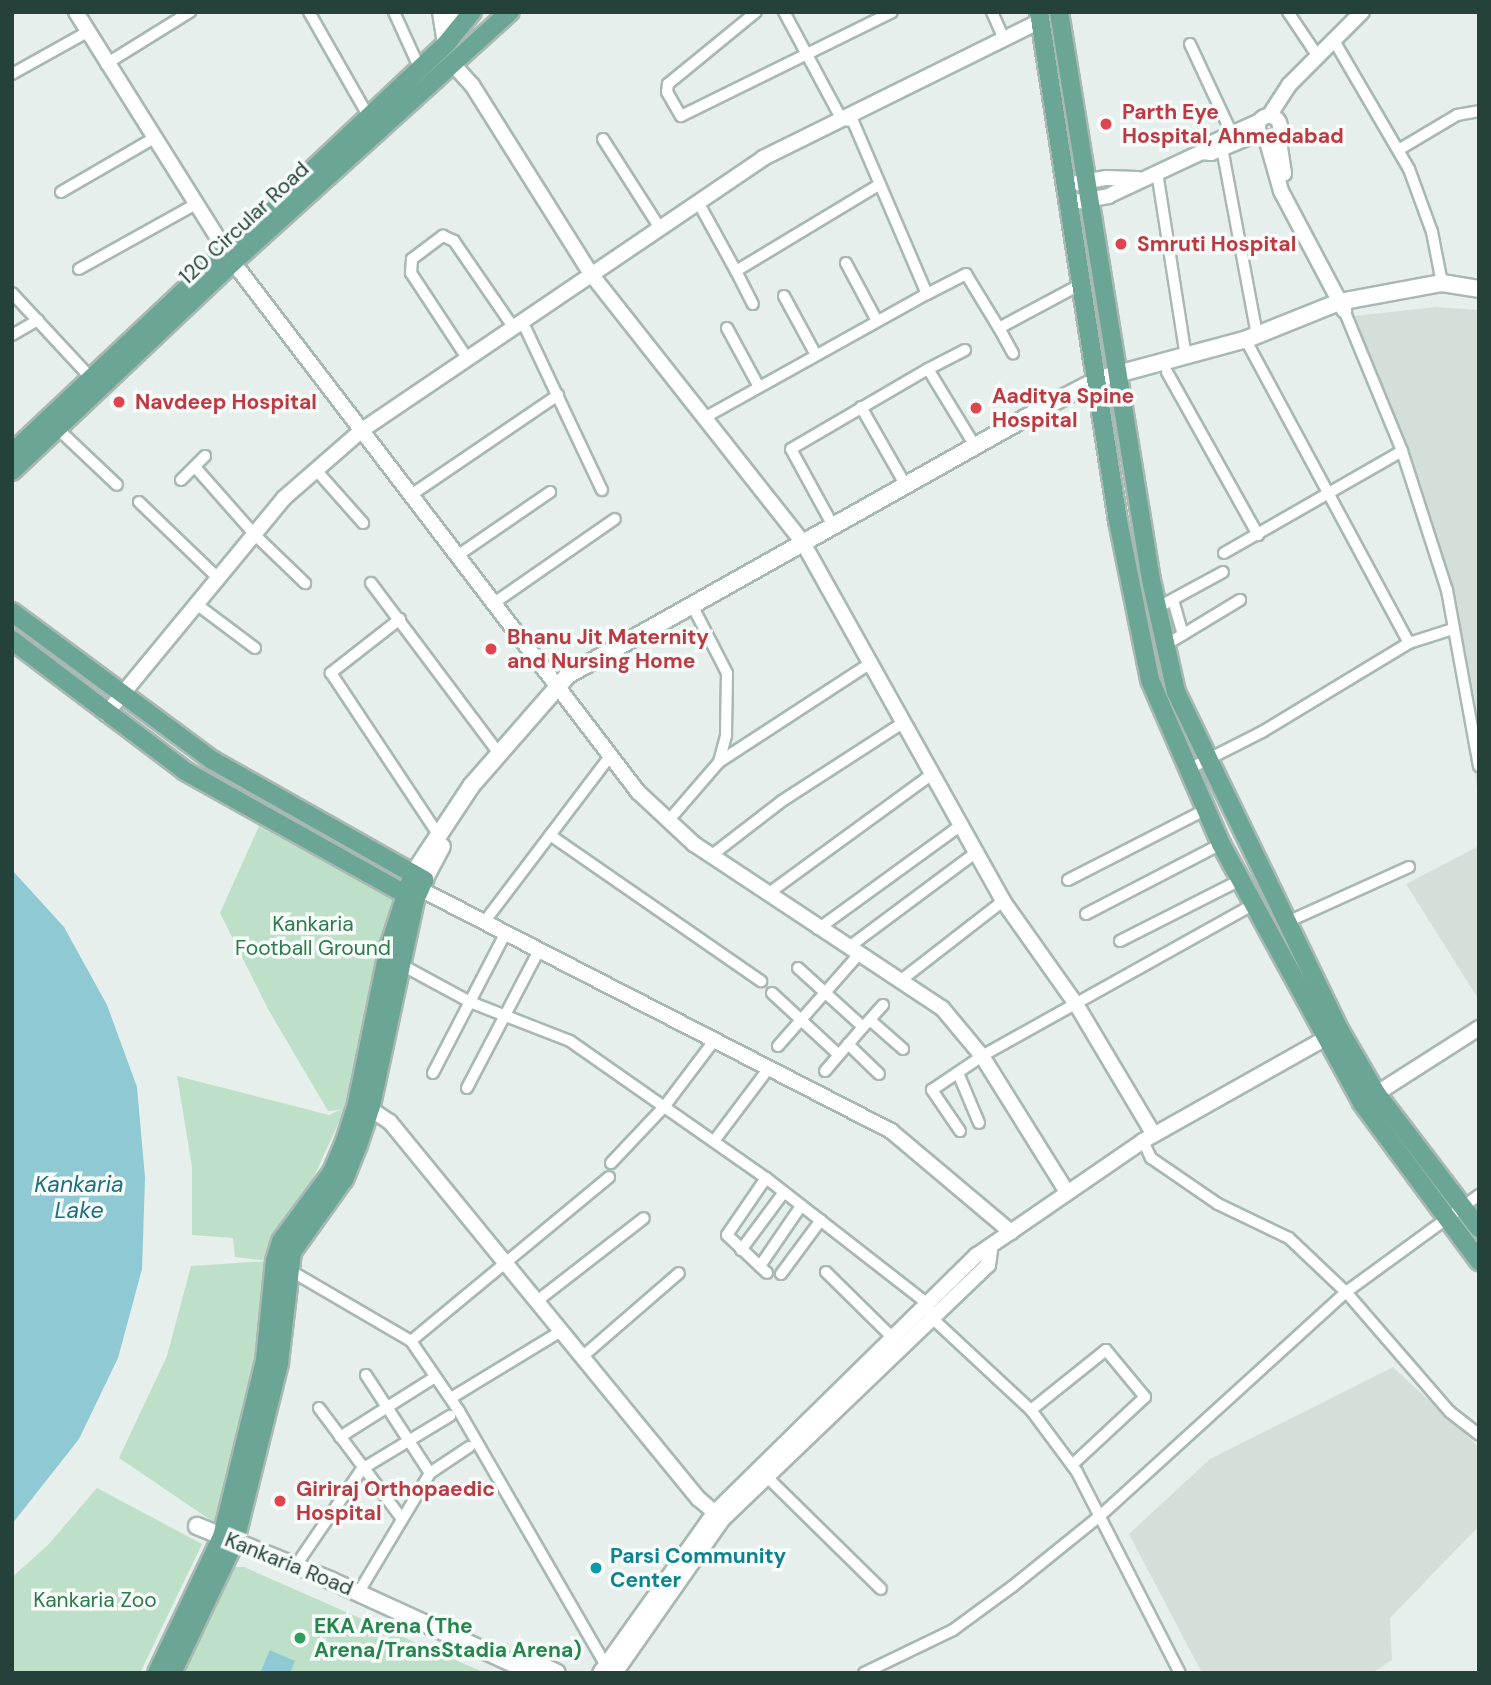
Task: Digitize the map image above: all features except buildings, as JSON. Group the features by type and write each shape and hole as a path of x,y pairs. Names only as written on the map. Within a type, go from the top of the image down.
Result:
{"main road":[{"path":"441,12 446,44 459,58"},
{"name":"120 Circular Road","path":"12,471 58,429 369,117 446,44 455,20 472,12"},
{"name":"120 Circular Road","path":"12,453 91,378 510,12"},
{"path":"1059,12 1085,182 1079,202 1081,285 1100,384 1118,521 1150,680 1187,771 1252,905 1333,1034 1369,1098 1457,1212 1479,1261"},
{"path":"1040,16 1066,185 1079,202 1121,379 1165,604 1164,646 1176,692 1285,923 1333,1034"},
{"path":"455,20 459,58"},
{"path":"1121,379 1167,372 1341,306 1443,283 1479,289"},
{"path":"1341,306 1443,290 1479,296"},
{"path":"172,1673 229,1535 265,1361 281,1265 281,1241 332,1172 364,1105 400,964 415,887 479,790 560,689 696,613 804,546 832,524 975,446 1100,384 1253,340"},
{"path":"364,1105 415,887 438,834 498,752 560,689 804,546 1100,384"},
{"path":"12,612 119,694 253,786 415,887"},
{"path":"12,640 106,715 242,806 415,887"},
{"path":"1457,1212 1479,1228"},
{"name":"Kankaria Road","path":"197,1527 229,1535 533,1673"},
{"path":"229,1535 301,1558 557,1673"},
{"path":"157,1673 229,1535"}],"street":[{"path":"76,12 106,64 229,256 638,792 712,855 818,929 942,1008 982,1056 1067,1192"},
{"path":"106,64 190,12"},
{"path":"309,12 369,117"},
{"path":"394,12 420,69"},
{"path":"756,12 668,84 667,92 681,116 892,12"},
{"path":"784,12 842,120"},
{"path":"992,12 1004,39"},
{"path":"1288,12 1317,55"},
{"path":"1202,152 1222,148 1268,128 1295,81 1317,55 1362,12"},
{"path":"106,715 119,694 254,534 316,470 362,430 762,158 1004,39 1040,16"},
{"path":"12,74 87,32"},
{"path":"1333,39 1400,149 1432,232 1443,283"},
{"path":"1190,44 1232,134"},
{"path":"459,58 472,85 591,274 804,546 868,665 904,722 1003,901 1076,1004 1149,1138 1151,1158 1218,1204 1289,1238 1346,1292 1450,1412 1479,1435"},
{"path":"1400,149 1457,114 1479,111"},
{"path":"842,120 853,121 927,294"},
{"path":"1079,202 1202,152 1232,134 1268,128"},
{"path":"1268,128 1289,199 1341,306 1402,451 1447,590 1479,766"},
{"path":"61,192 154,138"},
{"path":"603,139 660,228"},
{"path":"1222,148 1253,340 1409,643"},
{"path":"1157,172 1186,358"},
{"path":"1066,185 1141,179"},
{"path":"736,271 880,184"},
{"path":"698,202 753,304"},
{"path":"79,269 196,204"},
{"path":"467,358 411,273 412,259 443,236 454,241 518,324 558,395 602,490"},
{"path":"846,262 877,321"},
{"path":"704,418 966,274 1013,353"},
{"path":"999,328 1081,285"},
{"path":"12,293 91,378"},
{"path":"784,296 816,355"},
{"path":"12,335 38,320"},
{"path":"727,328 759,387"},
{"path":"832,524 791,449 965,350"},
{"path":"928,369 975,446"},
{"path":"1167,372 1258,535"},
{"path":"411,495 558,395"},
{"path":"861,407 905,484"},
{"path":"58,429 117,485"},
{"path":"1224,553 1402,451"},
{"path":"181,480 205,456"},
{"path":"195,467 254,534 305,583"},
{"path":"316,470 363,523"},
{"path":"457,556 550,492"},
{"path":"139,502 217,577"},
{"path":"494,603 615,519"},
{"path":"1183,635 1165,604 1223,572"},
{"path":"371,583 498,752"},
{"path":"1164,646 1240,600"},
{"path":"195,603 255,648"},
{"path":"696,613 727,673 729,702 719,762"},
{"path":"400,619 331,673 438,834"},
{"path":"1187,771 1409,643 1453,629"},
{"path":"669,820 719,762 868,665"},
{"path":"712,855 782,801 904,722"},
{"path":"485,921 611,755"},
{"path":"769,893 931,775"},
{"path":"1068,880 1205,810"},
{"path":"818,929 960,826"},
{"path":"550,835 761,981"},
{"path":"1086,914 1221,844"},
{"path":"778,1046 825,992 854,950 975,853"},
{"path":"1285,923 1409,867"},
{"path":"1120,942 1240,880"},
{"path":"415,887 891,1131 1011,1233"},
{"path":"900,981 1003,901"},
{"path":"960,1132 932,1090 982,1056 1252,905"},
{"path":"433,1073 506,932"},
{"path":"467,1088 539,950"},
{"path":"400,964 470,1002 570,1041 766,1178 930,1311 1031,1410 1072,1465 1101,1516 1125,1572 1180,1673"},
{"path":"798,968 825,992 902,1049"},
{"path":"772,993 839,1055"},
{"path":"825,1072 883,1005"},
{"path":"1369,1098 1479,1028"},
{"path":"718,1516 766,1476 930,1311 977,1255 990,1250 1067,1192 1149,1138 1333,1034"},
{"path":"611,1163 664,1107 715,1041"},
{"path":"848,1044 879,1074"},
{"path":"714,1141 769,1068"},
{"path":"958,1073 979,1122"},
{"path":"364,1105 390,1122 582,1357 718,1516"},
{"path":"411,1341 609,1177"},
{"path":"766,1178 727,1235 764,1270 802,1206"},
{"path":"741,1250 784,1192"},
{"path":"864,1673 953,1630 1101,1516 1346,1292 1479,1195"},
{"path":"537,1300 644,1218"},
{"path":"781,1274 821,1220"},
{"path":"281,1265 411,1341 451,1398 607,1670 718,1516 893,1338 930,1311"},
{"path":"826,1272 893,1338"},
{"path":"582,1357 679,1273"},
{"path":"451,1398 561,1331"},
{"path":"1031,1410 1106,1350 1145,1397 1072,1465"},
{"path":"366,1375 430,1474"},
{"path":"340,1437 435,1377"},
{"path":"319,1408 402,1519"},
{"path":"301,1558 362,1469 450,1416"},
{"path":"363,1585 430,1474 469,1447"},
{"path":"766,1476 881,1589"}],"shaded area":[{"path":"1436,307 1479,310 1479,805 1454,592 1354,316"},
{"path":"1479,846 1479,1000 1406,884"},
{"path":"1393,1367 1479,1447 1479,1526 1390,1618 1392,1660 1372,1673 1202,1673 1129,1534 1210,1459"}],"green space":[{"name":"Kankaria Football Ground","path":"259,826 394,901 345,1109 275,1261 224,1529 119,1458 167,1356 191,1266 269,1261 235,1257 233,1238 192,1235 192,1167 177,1076 329,1115 340,1110 328,1111 268,1009 220,913"},
{"name":"Kankaria Zoo","path":"97,1488 202,1544 140,1673 12,1673 12,1577 48,1545"},
{"name":"EKA Arena (The Arena/TransStadia Arena)","path":"232,1567 244,1567 485,1673 179,1673"}],"water":[{"name":"Kankaria Lake","path":"12,870 64,927 107,1005 137,1087 145,1178 142,1269 118,1358 79,1439 12,1524"},
{"path":"270,1650 295,1661 290,1673 260,1673"}],"place":[{"name":"Parth Eye Hospital, Ahmedabad","path":"1106,124"},
{"name":"Smruti Hospital","path":"1121,244"},
{"name":"Navdeep Hospital","path":"119,402"},
{"name":"Aaditya Spine Hospital","path":"976,408"},
{"name":"Bhanu Jit Maternity and Nursing Home","path":"491,649"},
{"name":"Giriraj Orthopaedic Hospital","path":"280,1501"},
{"name":"Parsi Community Center","path":"596,1568"},
{"name":"EKA Arena (The Arena/TransStadia Arena)","path":"300,1638"}]}
